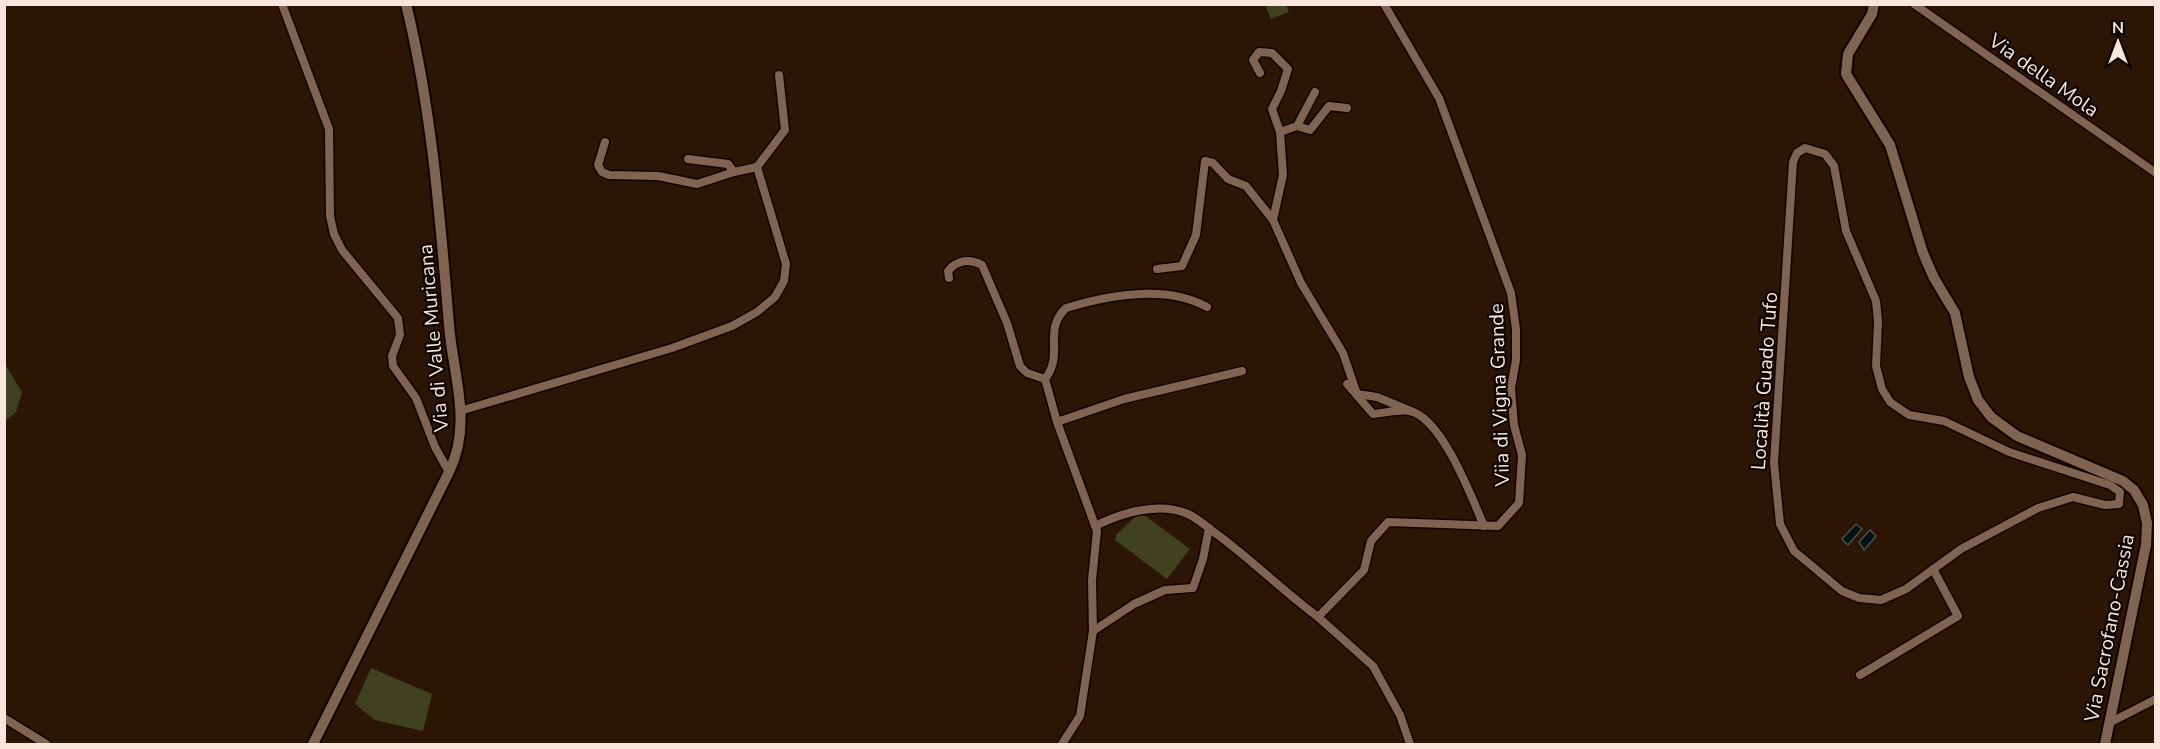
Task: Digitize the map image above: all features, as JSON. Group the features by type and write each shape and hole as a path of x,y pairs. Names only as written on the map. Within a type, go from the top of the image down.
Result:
{"street":[{"path":"282,4 329,129 330,216 334,234 342,250 398,318 400,335 392,356 393,366 416,398 435,447 449,472"},
{"name":"Via di Valle Muricana","path":"313,744 449,472 461,441 460,411 449,328 439,197 426,99 406,4"},
{"name":"Viia di Vigna Grande","path":"1318,617 1364,570 1371,541 1388,522 1498,526 1520,503 1522,455 1514,425 1511,388 1516,360 1516,329 1511,293 1439,98 1384,4"},
{"name":"Via Sacrofano-Cassia","path":"1874,4 1872,14 1848,54 1846,74 1890,146 1923,253 1934,278 1955,313 1975,393 1987,412 2010,432 2075,466 2110,474 2130,486 2143,505 2147,523 2142,571 2105,744"},
{"name":"Via della Mola","path":"1914,4 2156,173"},
{"path":"1260,73 1253,60 1259,52 1272,53 1288,69 1281,92 1272,109 1280,132 1283,175 1273,220"},
{"path":"605,142 598,165 602,172 609,175 658,176 697,184 757,167 784,130 779,75"},
{"path":"1297,126 1315,92"},
{"path":"1280,132 1297,126 1310,130 1319,115 1329,106 1347,108"},
{"name":"Località Guado Tufo","path":"1808,148 1818,151 1828,156 1834,166 1844,224 1877,306 1876,366 1887,399 1909,415 1944,421 2003,450 2075,466 2116,488 2121,495 2120,504 2105,505 2077,497 2063,499 2031,511 1953,553 1890,597 1874,601 1859,598 1836,587 1790,546 1782,532 1776,499 1774,449 1788,267 1793,162 1799,151 1808,148"},
{"path":"688,159 728,164 734,172"},
{"path":"1157,270 1182,266 1196,235 1205,160 1213,163 1228,178 1246,186 1273,220 1300,283 1343,353 1357,394"},
{"path":"460,411 690,342 745,319 767,305 781,289 786,268 757,167"},
{"path":"949,278 948,271 958,263 968,260 982,265 1007,323 1020,366 1027,373 1045,379"},
{"path":"1062,744 1080,716 1093,631 1095,526 1057,422 1045,379 1054,361 1053,327 1057,317 1066,309 1139,295 1176,296 1193,300 1207,307"},
{"path":"1057,422 1124,399 1242,371"},
{"path":"1347,384 1373,414 1412,411"},
{"path":"1357,394 1377,397 1412,411 1431,423 1464,480 1484,526"},
{"path":"1095,526 1134,511 1169,509 1188,514 1209,528 1318,617 1372,666 1400,715 1410,744"},
{"path":"1093,631 1134,604 1165,590 1193,588 1203,559 1209,528"},
{"path":"1860,675 1958,616 1933,569"},
{"path":"2109,723 2156,699"},
{"path":"4,718 46,744"}],"green space":[{"path":"1265,5 1286,5 1289,12 1271,19"},
{"path":"5,364 22,392 16,412 5,421"},
{"path":"1143,514 1190,549 1167,579 1115,540 1116,535 1137,515"},
{"path":"371,668 432,694 423,731 375,720 355,704"}],"shaded area":[{"path":"1856,524 1862,529 1848,545 1842,539"},
{"path":"1870,530 1876,536 1864,550 1859,542"}]}
